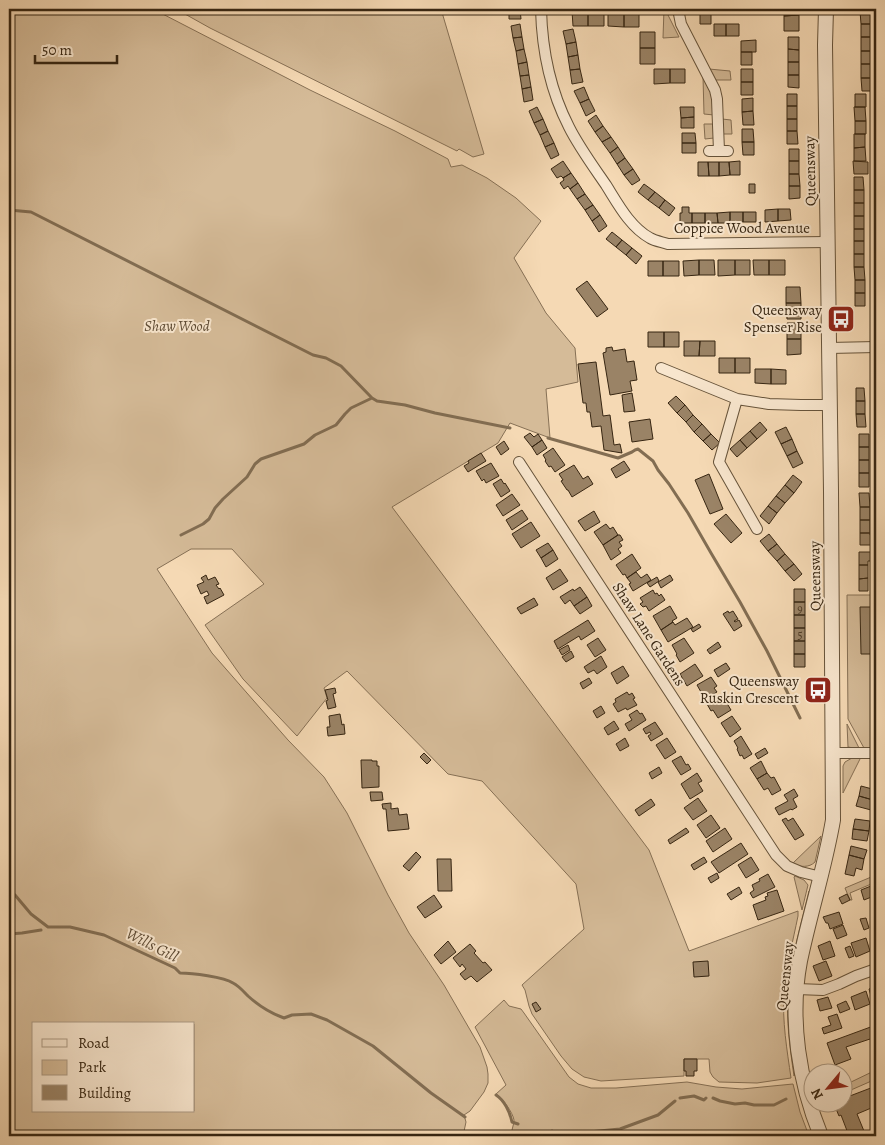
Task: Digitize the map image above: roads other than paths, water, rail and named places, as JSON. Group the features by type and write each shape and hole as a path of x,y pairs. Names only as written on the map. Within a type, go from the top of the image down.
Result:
{"street":[{"name":"Coppice Wood Avenue","path":"542,9 542,32 546,59 562,112 594,168 631,222 640,231 650,238 668,244 827,242"},
{"path":"678,9 681,24 715,90 719,151"},
{"name":"Queensway","path":"821,1136 807,1096 800,1066 796,989 800,962 829,844 833,820 826,9"},
{"path":"829,348 876,347"},
{"path":"661,368 737,398 769,404 829,405"},
{"path":"737,398 719,462 757,530"},
{"name":"Shaw Lane Gardens","path":"518,462 776,855 787,866 821,877"},
{"path":"833,753 876,753"},
{"path":"796,989 822,990 876,968"}],"waterway":[{"path":"9,210 31,212 313,355 326,358 341,366 372,398"},
{"path":"181,535 209,519 215,508 247,477 255,464 261,459 304,444 315,435 336,425 351,408 372,398 377,401 405,405 510,428"},
{"path":"548,438 618,458 638,449 653,461 688,513 740,602 800,718"},
{"name":"Wills Gill","path":"9,891 15,895 31,914 48,927 70,927 104,935 175,968 180,973 208,976 229,981 261,1006 284,1018 292,1015 311,1014 327,1020 373,1046 431,1093 465,1117"},
{"name":"Wills Gill","path":"9,934 41,930"},
{"name":"Wills Gill","path":"496,1095 502,1100 512,1122 518,1124"},
{"name":"Wills Gill","path":"680,1098 694,1096 704,1100 706,1098"},
{"name":"Wills Gill","path":"713,1098 735,1104 745,1103 754,1105 774,1105 786,1099"},
{"name":"Wills Gill","path":"567,1136 620,1129 658,1115 675,1101"},
{"name":"Wills Gill","path":"552,1131 559,1136"}],"place":[{"name":"Queensway Spenser Rise","path":"841,319"},
{"name":"Queensway Ruskin Crescent","path":"818,690"}],"park label":[{"name":"Shaw Wood","path":"177,326"}]}
